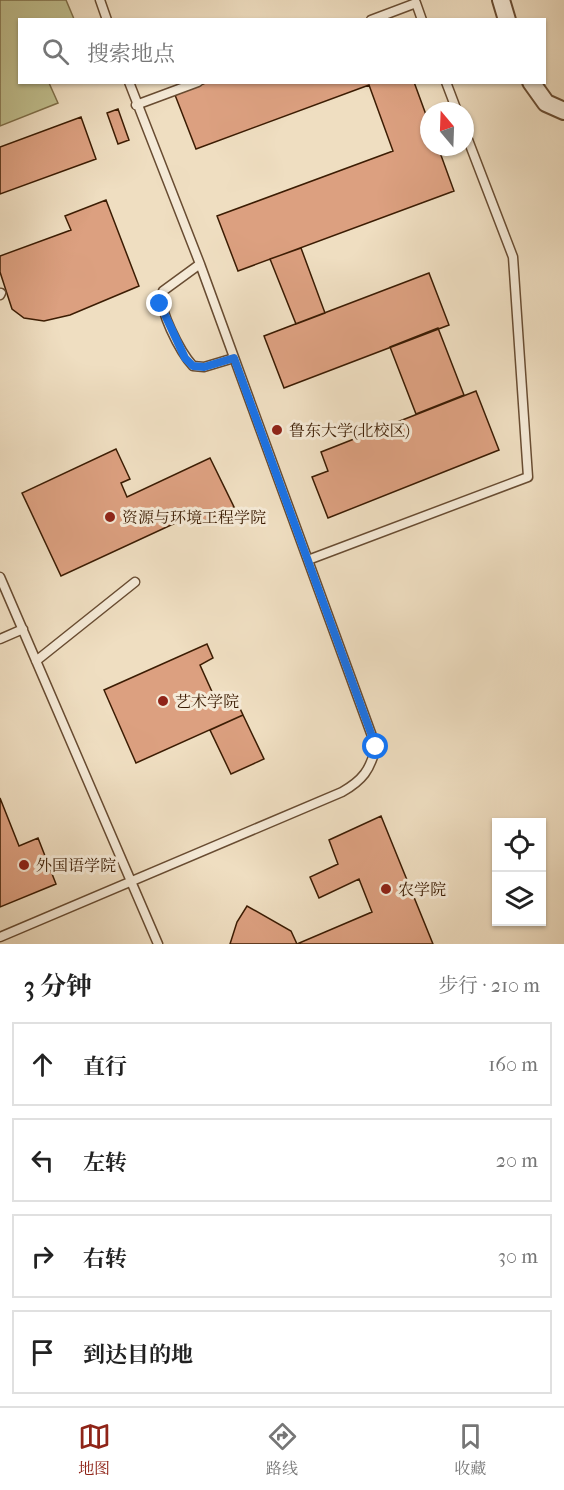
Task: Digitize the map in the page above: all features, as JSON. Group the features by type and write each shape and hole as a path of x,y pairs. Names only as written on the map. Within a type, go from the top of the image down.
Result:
{"street":[{"path":"501,0 506,18"},
{"path":"532,84 546,103 564,111"}],"lane":[{"path":"100,0 105,18"},
{"path":"375,18 416,3 422,18"},
{"path":"0,937 342,792 359,783 371,767 376,747 200,264 130,84"},
{"path":"136,105 193,84"},
{"path":"447,84 454,102"},
{"path":"308,560 528,477 513,257 474,155"},
{"path":"200,264 163,291 160,304 185,358 193,366 204,367 234,358"},
{"path":"0,577 158,944"},
{"path":"36,661 135,582"},
{"path":"0,639 23,629"}],"shaded area":[{"path":"0,0 66,0 74,18 18,18 18,84 49,84 58,103 0,126"}],"building":[{"path":"203,84 415,84 421,102 420,156 441,156 454,191 238,271 217,216 393,151 369,85 196,149 175,95"},
{"path":"118,109 129,140 118,144 107,113"},
{"path":"81,117 96,159 0,194 0,147"},
{"path":"106,200 139,286 70,315 44,321 24,318 12,309 0,272 0,256 71,230 65,216"},
{"path":"301,248 325,313 296,324 270,259"},
{"path":"429,273 449,325 284,388 264,336"},
{"path":"438,328 464,395 416,414 390,347"},
{"path":"476,391 499,450 328,518 312,477 328,471 321,452"},
{"name":"资源与环境工程学院","path":"116,449 130,479 121,483 127,497 210,458 234,507 202,522 197,513 61,576 22,493"},
{"name":"艺术学院","path":"207,644 213,658 200,665 218,705 235,698 243,715 136,763 104,690"},
{"path":"243,715 264,759 231,774 210,730"},
{"name":"外国语学院","path":"0,798 19,846 38,838 56,884 0,907"},
{"name":"农学院","path":"381,816 433,944 297,944 372,912 359,879 319,898 310,877 338,864 329,840"},
{"path":"247,906 291,931 297,944 230,944 237,922"}],"place":[{"name":"鲁东大学(北校区)","path":"277,430"},
{"name":"资源与环境工程学院","path":"110,517"},
{"name":"艺术学院","path":"163,701"},
{"name":"外国语学院","path":"24,865"},
{"name":"农学院","path":"386,889"}],"route":[{"path":"160,304 185,358 193,366 204,367 234,358 376,747"}]}
